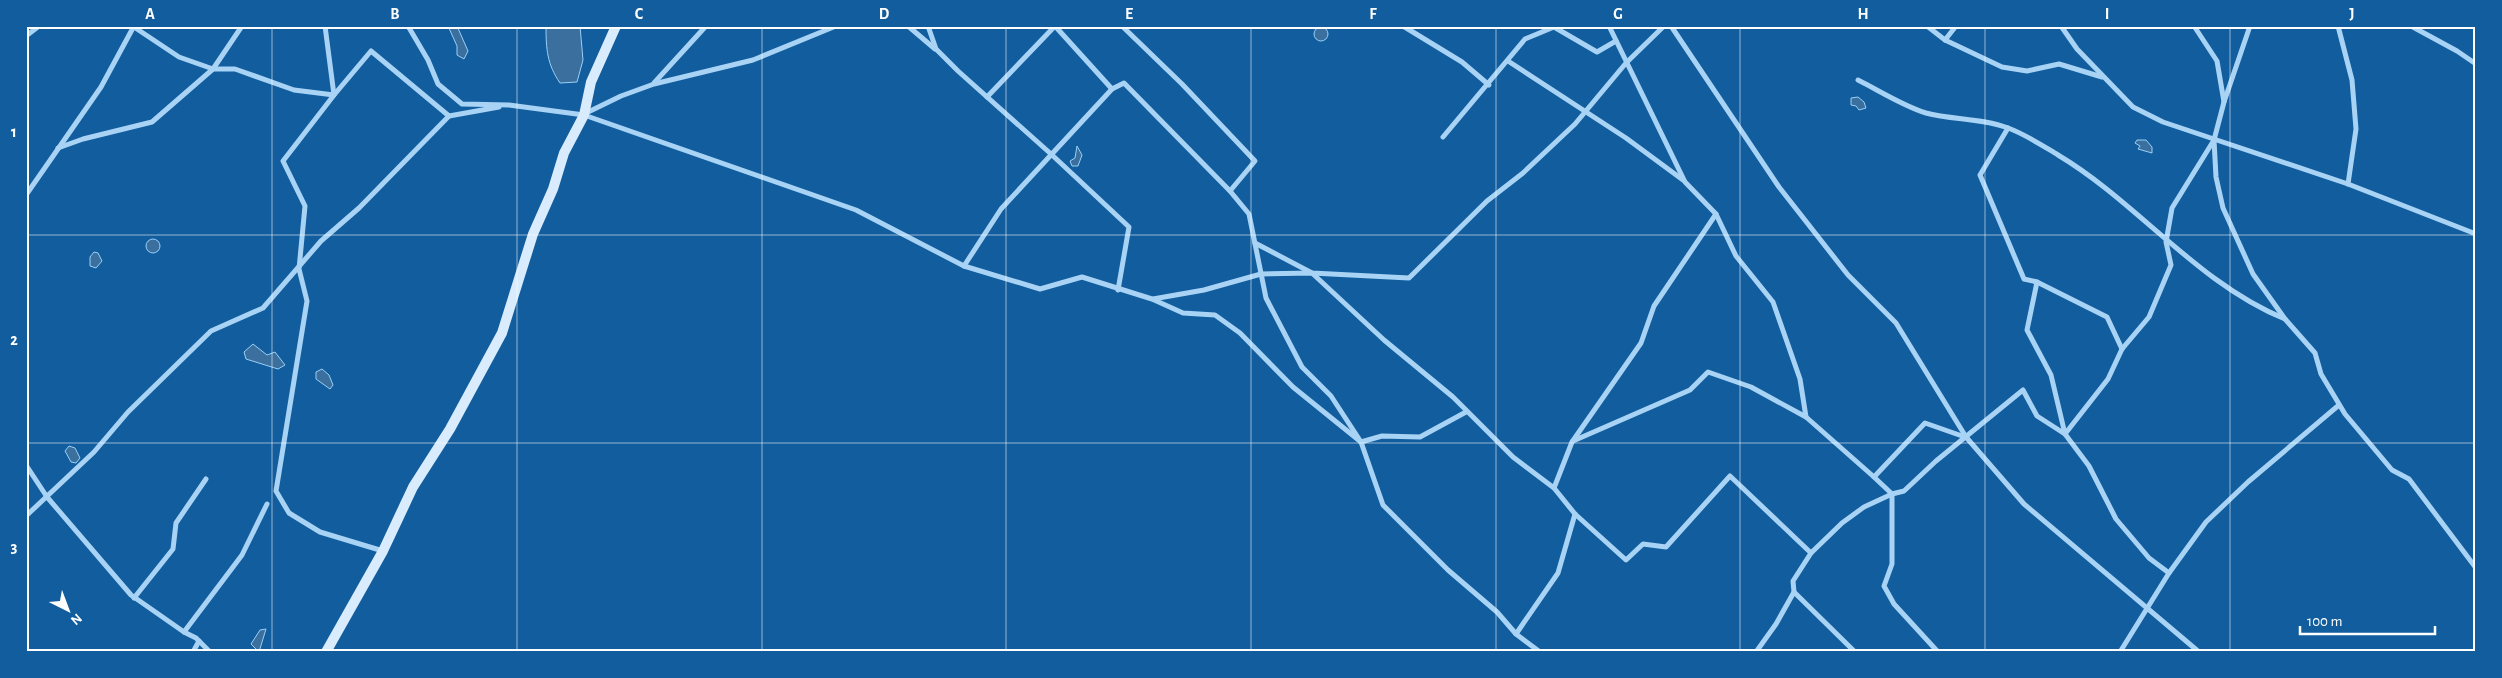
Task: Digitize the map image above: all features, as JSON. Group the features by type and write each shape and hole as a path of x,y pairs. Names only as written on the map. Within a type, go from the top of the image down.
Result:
{"street":[{"path":"26,36 39,26"},
{"path":"125,26 134,27 180,57 213,69 234,69 294,90 334,95"},
{"path":"58,148 83,139 152,122 213,69 242,26"},
{"path":"325,26 334,95"},
{"path":"408,26 428,60 438,84 462,104 509,105 584,115 856,210 964,266 1040,289 1082,277 1118,290 1152,299 1183,313 1215,315 1240,333 1293,387 1361,442"},
{"path":"326,652 383,551 414,487 450,430 502,333 533,234 553,189 564,153 584,115 591,82 616,26"},
{"path":"654,84 706,26"},
{"path":"584,115 621,96 654,84 753,60 836,26"},
{"path":"908,26 936,49 1129,227 1118,290"},
{"path":"928,26 936,49"},
{"path":"987,97 1055,26 1112,89"},
{"path":"1122,26 1182,84 1254,161 1230,191"},
{"path":"1403,26 1462,62 1489,85"},
{"path":"1609,26 1685,182"},
{"path":"1152,299 1204,290 1261,274 1312,273 1409,278 1487,201 1523,173 1575,124 1626,64 1664,26"},
{"path":"1671,26 1779,187 1848,275 1896,323 1966,437 2024,504 2199,652"},
{"path":"1927,26 1946,40 2002,68 2027,71 2059,64 2103,78"},
{"path":"1946,40 1956,26"},
{"path":"2061,26 2103,78 2133,107 2163,122 2348,184 2476,234"},
{"path":"2194,26 2217,61 2224,102"},
{"path":"2065,434 2108,379 2122,349 2149,317 2171,265 2166,242 2172,208 2214,140 2224,102 2250,26"},
{"path":"2338,26 2352,80 2356,129 2348,184"},
{"path":"2411,26 2457,51 2476,64"},
{"path":"26,195 101,87 134,27"},
{"path":"1444,137 1489,85 1525,39 1554,27 1597,52 1616,41"},
{"path":"383,551 320,532 289,513 276,491 307,302 299,269 305,206 283,161 371,51 449,116"},
{"path":"1508,61 1626,138 1685,182 1716,214 1736,256 1773,302 1800,379 1806,417"},
{"path":"1858,80 1925,113 2008,128 2060,157 2124,204 2166,242 2260,309 2285,319"},
{"path":"964,266 1001,210 1112,89 1124,84 1230,191 1249,214 1266,298 1302,367 1331,396 1361,442 1383,505 1448,570 1497,612 1516,634 1540,652"},
{"path":"26,516 94,452 128,412 211,331 263,308 299,269 321,241 359,208 449,116 509,105"},
{"path":"2008,128 1980,175 2024,279 2037,282 2107,317 2122,349"},
{"path":"2214,140 2216,177 2223,208 2253,274 2285,319 2315,353 2320,374 2339,405 2392,470 2409,479 2476,568"},
{"path":"1554,488 1572,442 1641,343 1654,306 1716,214"},
{"path":"1255,243 1312,273 1384,340 1453,397 1513,457 1554,488 1575,514 1626,560 1643,544 1666,547 1730,476 1811,553"},
{"path":"2037,282 2027,330 2051,375 2065,434"},
{"path":"1572,442 1690,390 1708,372 1751,388 1806,417 1892,494 1892,564 1884,586 1894,604 1938,652"},
{"path":"1756,652 1776,624 1794,592 1793,581 1811,553 1842,523 1864,507 1892,494 1904,491 1936,461 2022,390 2037,416 2065,434 2089,466 2116,519 2149,558 2169,573"},
{"path":"2120,652 2169,573 2206,522 2248,482 2339,405"},
{"path":"1361,442 1382,436 1420,437 1466,412"},
{"path":"1874,477 1925,423 1966,437"},
{"path":"26,465 47,496 134,598 199,641 210,652"},
{"path":"134,598 173,549 176,523 206,479"},
{"path":"184,632 242,555 267,504"},
{"path":"1516,634 1558,573 1575,514"},
{"path":"1794,592 1855,652"},
{"path":"193,652 199,641"}],"water":[{"path":"448,26 457,26 468,51 464,59 457,55 457,46"},
{"path":"546,26 580,26 583,60 577,82 560,83 552,69 546,42"},
{"path":"1318,27 1324,27 1328,34 1324,41 1318,41 1314,37 1314,31"},
{"path":"1858,97 1864,102 1866,108 1859,110 1856,106 1851,105 1851,98"},
{"path":"2137,140 2146,140 2152,147 2152,153 2138,149 2140,146 2135,143"},
{"path":"1077,146 1082,155 1078,166 1072,166 1070,161 1075,158"},
{"path":"150,239 156,239 160,246 156,253 150,253 146,249 146,243"},
{"path":"94,252 98,253 102,261 96,268 90,266 90,257"},
{"path":"253,344 267,355 275,352 285,365 278,369 246,359 244,352"},
{"path":"322,369 329,375 333,385 330,389 316,379 316,372"},
{"path":"69,446 75,448 80,458 76,463 71,462 65,451"},
{"path":"266,629 259,652 251,644 260,630"}]}
